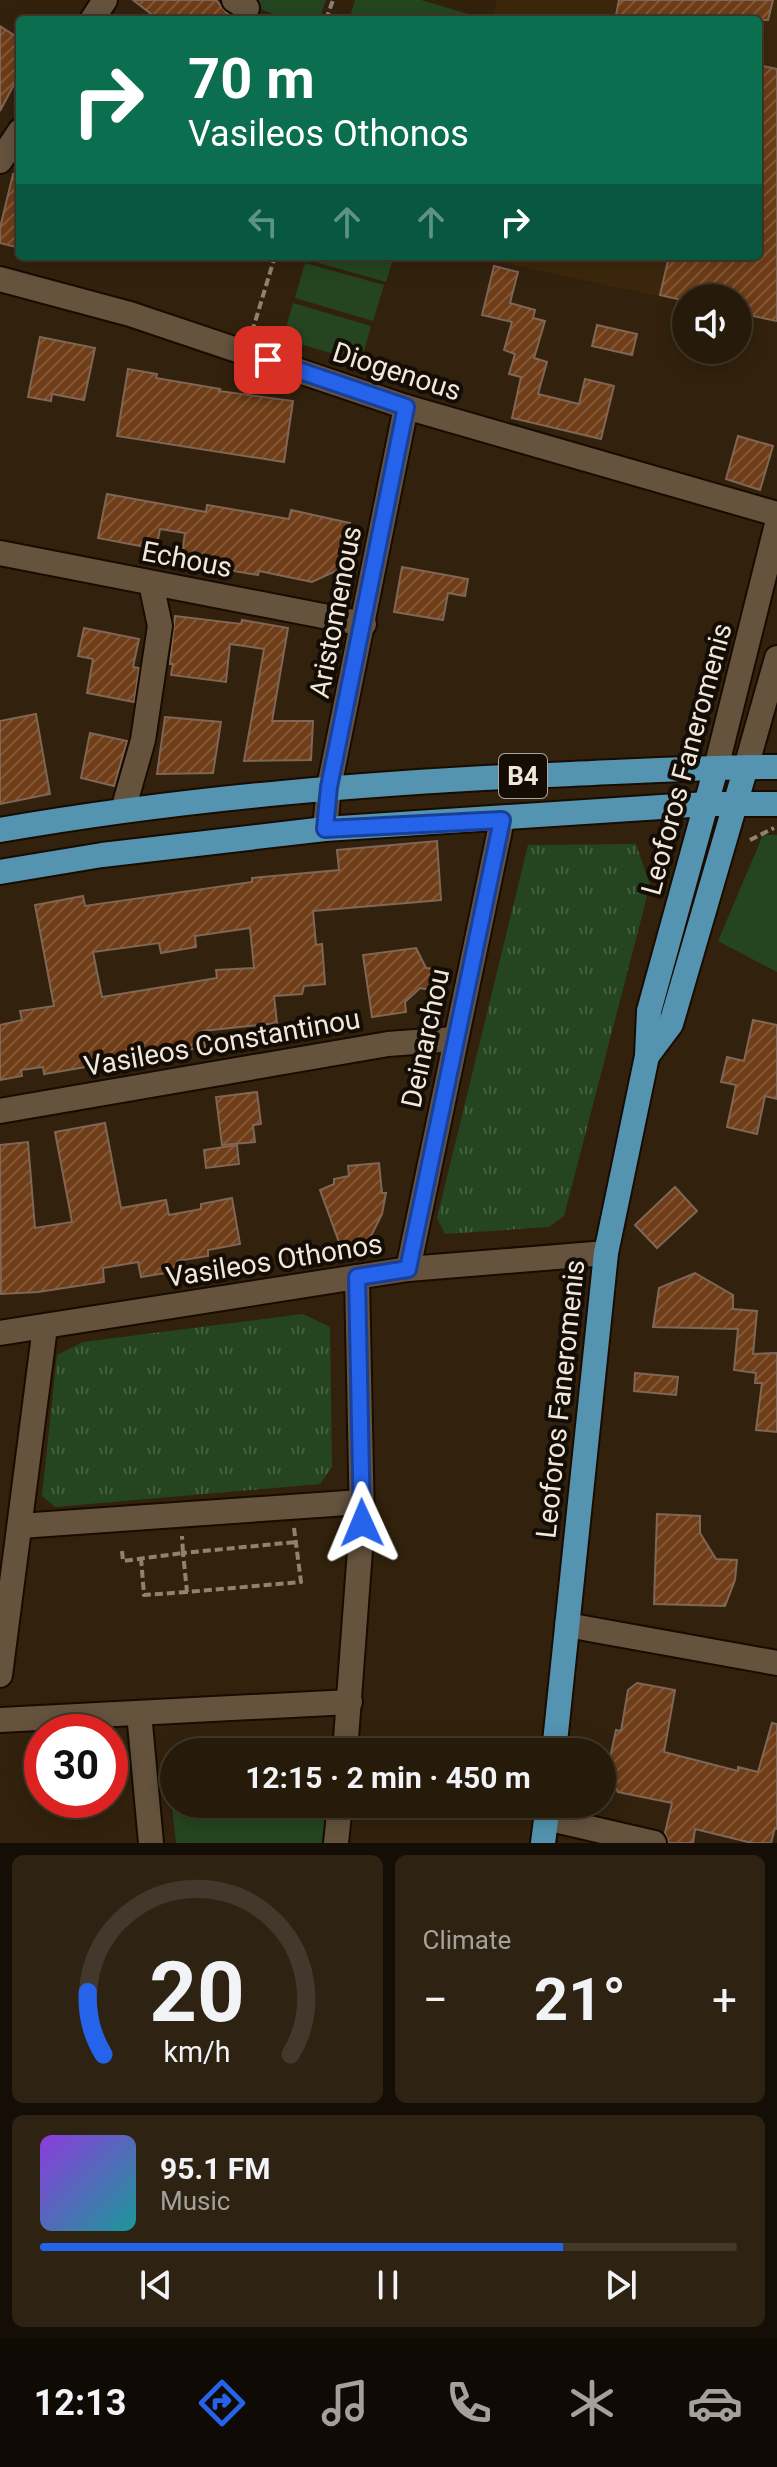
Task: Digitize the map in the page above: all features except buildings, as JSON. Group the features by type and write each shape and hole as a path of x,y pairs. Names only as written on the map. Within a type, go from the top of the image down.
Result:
{"main road":[{"name":"Leoforos Faneromenis","path":"647,1056 671,1024 746,767"},
{"name":"B4","path":"0,830 123,810 329,787 777,767"},
{"name":"Leoforos Faneromenis","path":"555,1738 606,1253 647,1056 649,1011 716,768"},
{"name":"B4","path":"0,872 102,855 325,829 502,820 707,804 777,804"},
{"path":"543,1843 546,1818"}],"street":[{"path":"0,161 16,137"},
{"name":"Diogenous","path":"0,279 130,314 406,407 777,514"},
{"name":"Aristomenous","path":"325,829 329,787 406,407"},
{"name":"Leoforos Faneromenis","path":"716,768 777,524"},
{"name":"Echous","path":"0,553 364,624"},
{"path":"123,810 143,740 160,626 151,583"},
{"name":"Leoforos Faneromenis","path":"746,767 777,658"},
{"name":"Deinarchou","path":"408,1269 502,820"},
{"name":"Vasileos Constantinou","path":"0,1111 388,1044 455,1039"},
{"name":"Vasileos Othonos","path":"0,1333 408,1269 606,1253"},
{"path":"346,1738 361,1502 357,1277"},
{"path":"0,1675 45,1327"},
{"path":"20,1526 361,1502"},
{"path":"567,1625 777,1663"},
{"path":"0,1720 350,1702"},
{"path":"139,1713 151,1843"},
{"path":"336,1843 339,1818"},
{"path":"570,1818 654,1843"}],"path":[{"path":"256,317 274,260"},
{"path":"742,845 758,834 777,827"},
{"path":"141,1558 144,1595 301,1582 293,1517"},
{"path":"182,1529 187,1592"},
{"path":"122,1551 123,1561 296,1542"}],"shaded area":[{"path":"497,0 777,0 777,322 752,316 752,284 672,284 672,299 490,260 762,260 762,16 493,16"}],"green space":[{"path":"239,0 326,0 320,16 278,16"},
{"path":"355,0 421,0 468,14 467,16 350,16"},
{"path":"308,260 393,260 386,282"},
{"path":"305,263 384,285 373,321 295,298"},
{"path":"293,303 371,326 361,362 283,339"},
{"path":"763,835 777,835 777,972 718,941"},
{"path":"636,844 650,885 564,1216 549,1227 445,1234 437,1218 528,845"},
{"path":"303,1314 330,1327 332,1467 320,1484 55,1507 42,1496 57,1355 83,1342"},
{"path":"173,1818 328,1818 326,1843 176,1843"}],"route":[{"path":"268,360 406,407 329,787 325,829 502,820 408,1269 357,1277 362,1523"}]}
